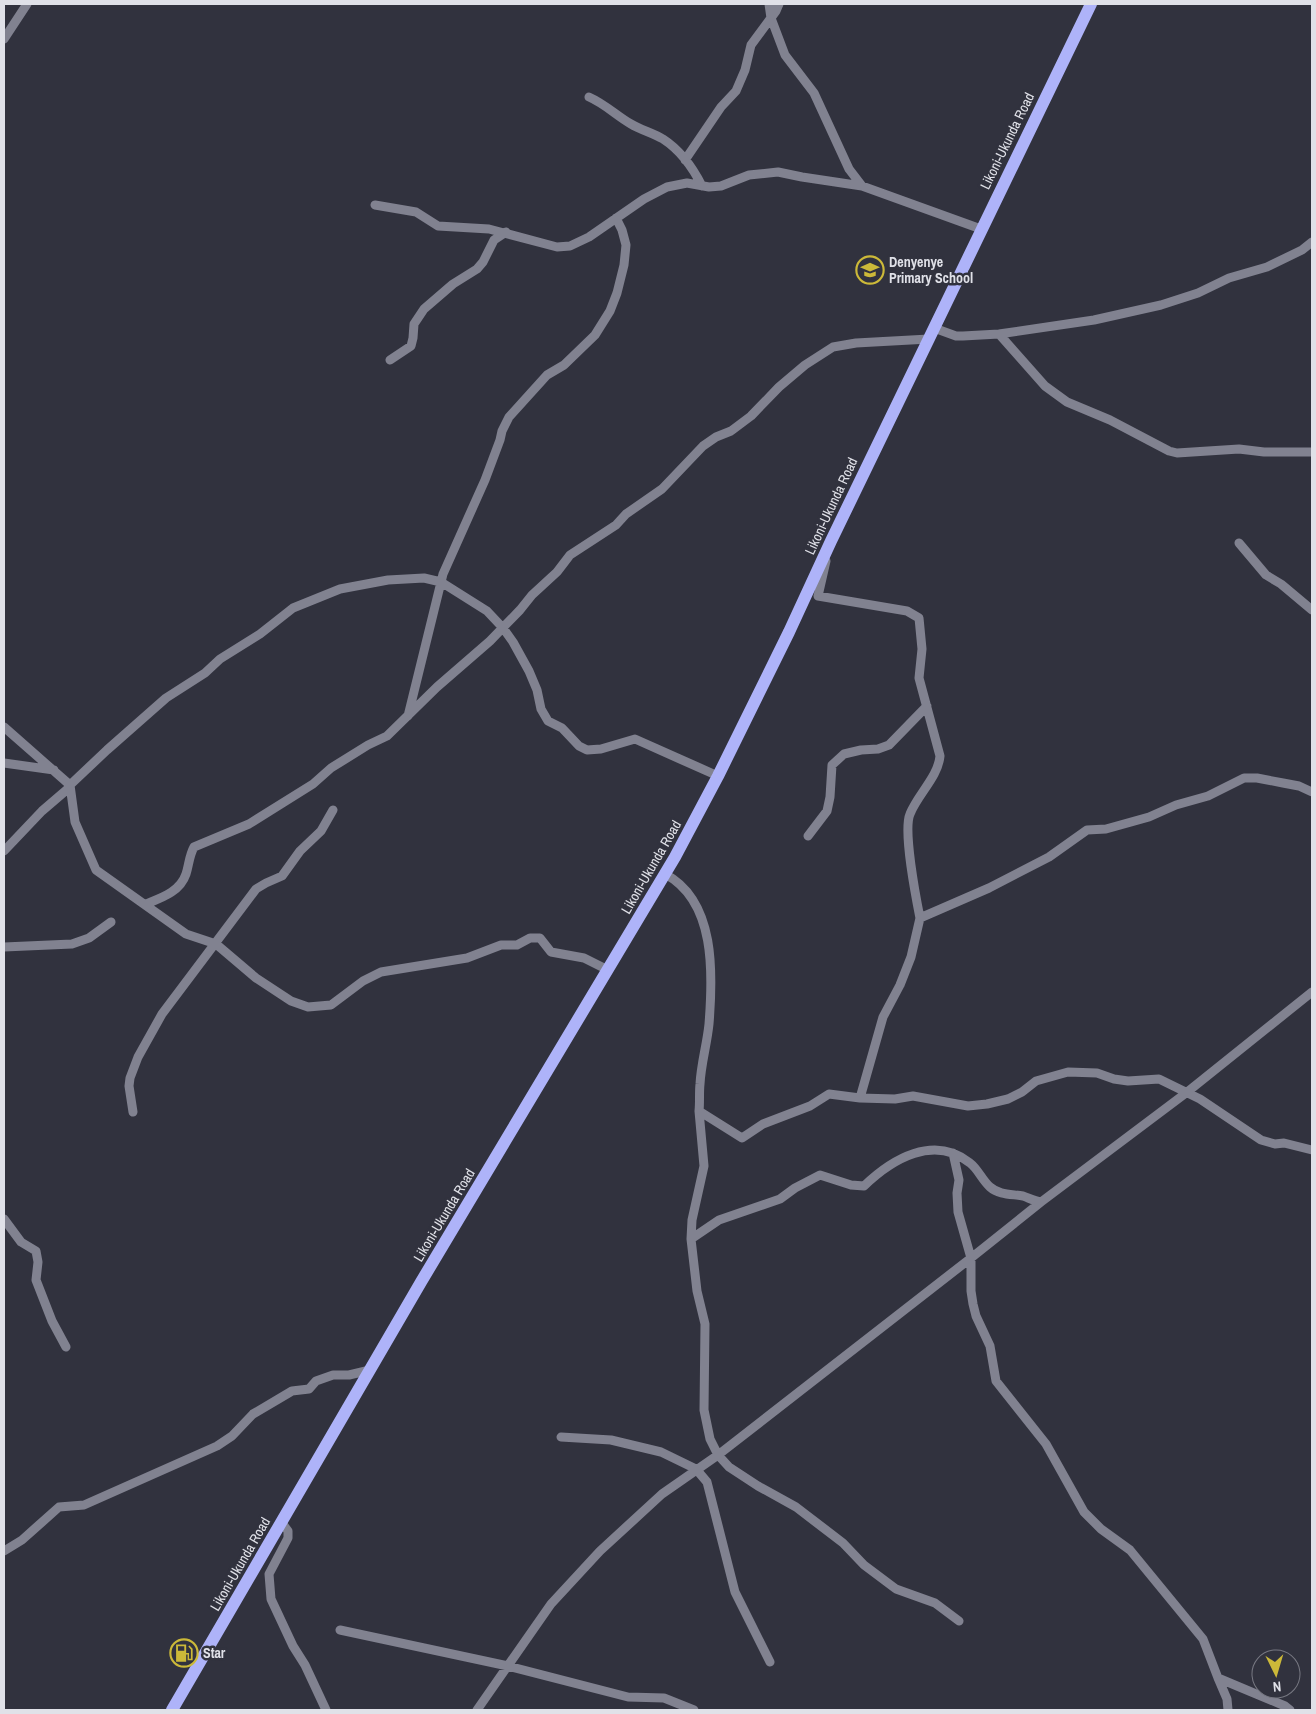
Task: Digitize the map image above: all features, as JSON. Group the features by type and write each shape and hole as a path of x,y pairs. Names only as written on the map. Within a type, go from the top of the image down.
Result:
{"highway":[{"name":"Likoni-Ukunda Road","path":"172,1710 370,1370 665,874 718,776 1090,4"}],"street":[{"path":"4,39 27,4"},
{"path":"769,4 771,18 784,55 814,93 849,169 862,186"},
{"path":"685,160 721,107 736,91 745,70 751,45 779,4"},
{"path":"589,97 632,125 664,140 685,160 702,186"},
{"path":"375,205 416,212 438,226 489,229 557,247 570,246 589,237 644,198 667,187 687,183 710,188 721,186 749,175 778,172 862,186 981,229"},
{"path":"408,716 442,574 485,480 502,431 509,417 547,375 564,365 595,335 610,311 622,274 626,245 616,218"},
{"path":"390,360 410,346 413,338 414,324 424,309 453,284 478,269 484,262 494,240 506,232"},
{"path":"146,904 171,893 185,876 190,854 194,847 249,824 313,784 331,768 368,745 387,736 437,686 503,628 532,595 557,572 570,555 616,525 626,514 662,489 704,446 751,416 779,387 805,365 833,347 932,334 956,336 999,334 1094,320 1161,305 1198,293 1229,278 1267,267 1302,250 1312,242"},
{"path":"999,334 1045,386 1067,402 1110,420 1168,452 1239,449 1264,452 1312,452"},
{"path":"831,540 818,596 907,611 919,618 922,649 920,678 940,756 939,767 922,791 909,816 908,835 920,918 911,957 900,985 883,1017 860,1098"},
{"path":"1239,543 1266,575 1281,584 1312,610"},
{"path":"4,851 42,811 107,750 166,698 205,673 220,659 260,634 293,608 340,589 388,580 424,578 441,582 487,611 514,642 529,671 537,690 541,709 548,721 562,728 579,746 587,750 601,749 635,739 718,776"},
{"path":"808,836 827,811 830,797 832,764 844,754 878,749 890,745 926,706"},
{"path":"4,727 70,786 75,822 96,870 186,934 216,944 256,978 291,1001 308,1007 331,1005 363,981 381,972 467,958 501,945 517,945 530,938 540,938 552,952 584,958 608,970"},
{"path":"4,763 54,770"},
{"path":"920,918 989,888 1049,857 1087,830 1106,829 1149,818 1176,805 1208,796 1244,778 1283,782 1312,792"},
{"path":"133,1112 129,1086 130,1078 138,1056 162,1014 256,889 282,876 300,851 321,831 333,810"},
{"path":"665,874 684,888 694,899 708,940 709,1024 700,1084 699,1111 704,1166 692,1220 692,1239 696,1290 705,1324 704,1410 710,1439 718,1455 729,1467 796,1508 843,1542 864,1565 896,1589 936,1603 959,1621"},
{"path":"4,947 72,944 89,938 111,922"},
{"path":"477,1710 551,1604 600,1551 662,1494 718,1455 972,1258 1041,1202 1186,1093 1312,992"},
{"path":"699,1111 742,1138 763,1124 810,1106 829,1094 895,1100 913,1096 968,1106 1008,1099 1036,1082 1049,1077 1068,1072 1086,1071 1128,1081 1160,1079 1200,1099 1261,1140 1312,1150"},
{"path":"692,1239 719,1220 780,1199 802,1184 820,1175 851,1185 864,1186 875,1175 901,1158 931,1149 956,1154 972,1164 990,1187 1006,1195 1025,1197 1041,1202"},
{"path":"953,1153 959,1180 957,1194 958,1212 972,1258 971,1292 973,1304 976,1316 990,1346 996,1382 1046,1444 1084,1512 1101,1529 1130,1550 1198,1631 1227,1699 1228,1710"},
{"path":"4,1219 21,1242 36,1251 38,1262 36,1280 38,1289 66,1347"},
{"path":"4,1551 22,1540 59,1507 84,1506 217,1446 236,1432 253,1414 292,1391 309,1389 316,1381 333,1374 349,1375 370,1370"},
{"path":"561,1437 611,1440 660,1452 696,1469 707,1482 735,1592 770,1662"},
{"path":"282,1522 288,1531 288,1538 269,1574 271,1599 326,1710"},
{"path":"340,1630 508,1666 628,1697 664,1698 694,1710"},
{"path":"1218,1678 1285,1706 1290,1710"}],"place":[{"name":"Denyenye Primary School","path":"870,270"},
{"name":"Star","path":"184,1653"}]}
